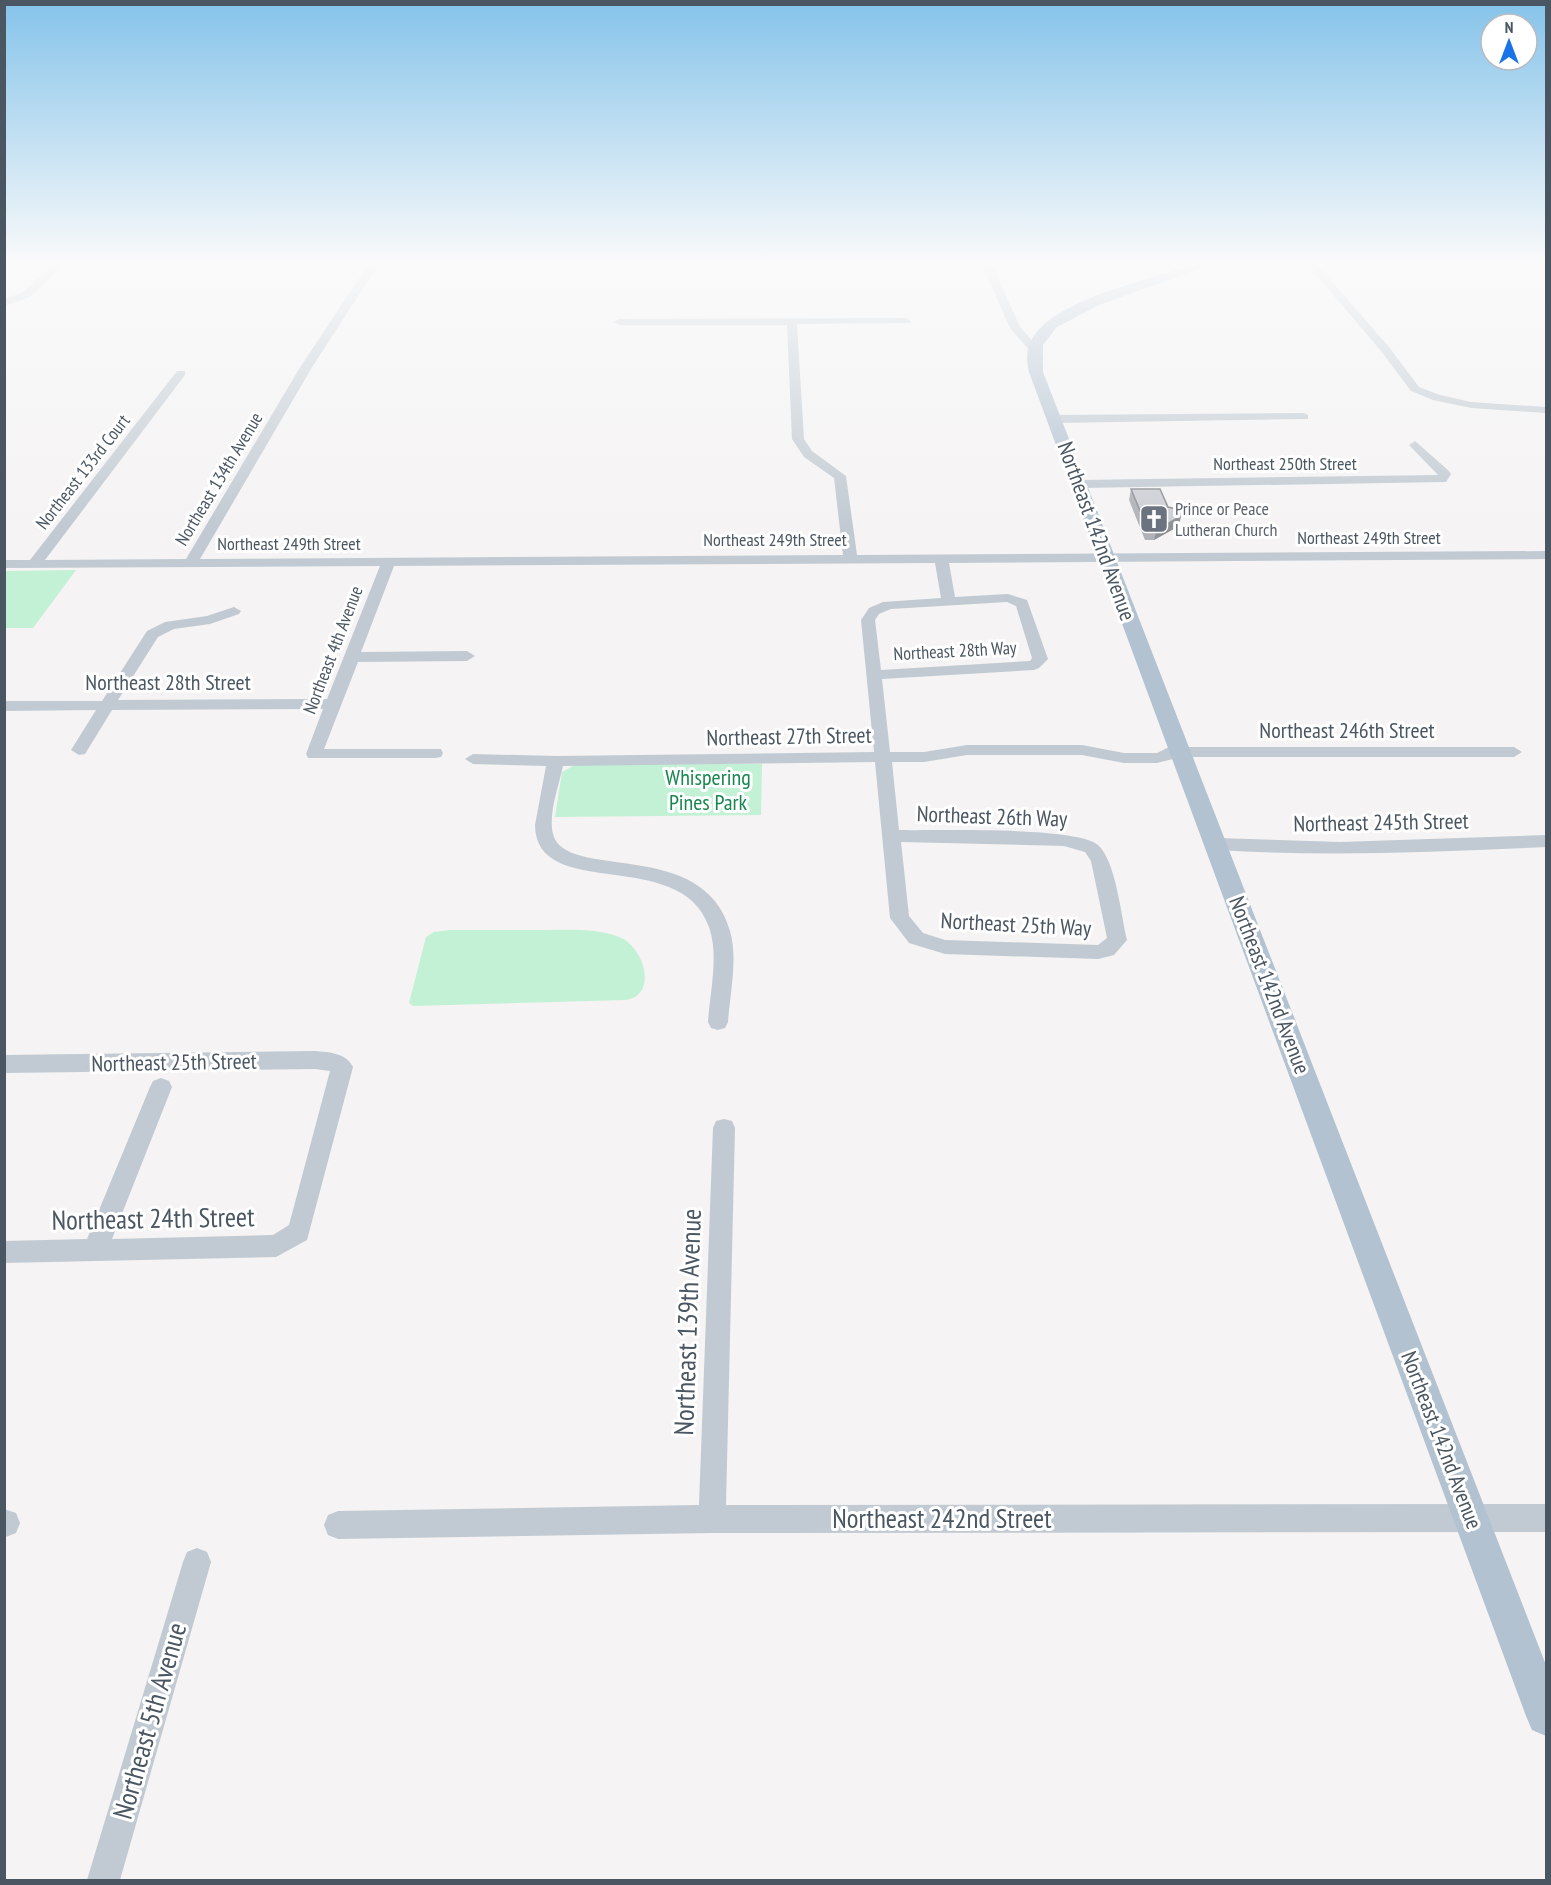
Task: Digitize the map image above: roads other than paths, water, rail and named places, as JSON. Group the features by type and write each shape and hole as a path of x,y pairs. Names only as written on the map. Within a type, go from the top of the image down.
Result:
{"main road":[{"name":"Northeast 142nd Avenue","path":"1034,350 1036,372 1546,1716"}],"street":[{"name":"Northeast 134th Avenue","path":"191,562 317,350"},
{"path":"793,350 798,439 808,454 840,476 850,558"},
{"path":"1385,350 1415,389 1437,398 1471,405 1546,410"},
{"name":"Northeast 133rd Court","path":"35,564 181,373"},
{"path":"1055,419 1304,417"},
{"name":"Northeast 250th Street","path":"1080,483 1442,479 1446,474 1415,445"},
{"name":"Northeast 249th Street","path":"4,564 1546,555"},
{"path":"891,836 867,620 874,611 888,605 949,601 941,558"},
{"name":"Northeast 4th Avenue","path":"389,561 314,754 435,753"},
{"name":"Northeast 28th Way","path":"874,675 1030,666 1040,659 1024,606 1013,599 949,601"},
{"path":"79,750 155,631 171,625 210,620 234,611"},
{"path":"351,657 467,656"},
{"name":"Northeast 28th Street","path":"4,706 333,704"},
{"name":"Northeast 27th Street","path":"473,759 556,761 883,758 924,757 967,750 1082,750 1124,758 1157,758 1181,752"},
{"name":"Northeast 246th Street","path":"1181,752 1514,752"},
{"path":"556,761 544,835 549,846 558,855 572,862 660,874 688,888 710,909 721,934 718,1022"},
{"name":"Northeast 26th Way","path":"891,836 1065,840 1091,848 1100,860 1118,933 1113,946"},
{"name":"Northeast 25th Way","path":"891,836 900,918 916,938 945,947 1098,952 1113,946"},
{"name":"Northeast 245th Street","path":"1217,844 1272,849 1380,849 1546,842"},
{"name":"Northeast 25th Street","path":"4,1064 315,1060 331,1061 342,1067 299,1232"},
{"path":"96,1250 161,1087"},
{"name":"Northeast 139th Avenue","path":"712,1519 724,1128"},
{"name":"Northeast 24th Street","path":"4,1252 276,1246 299,1232"},
{"name":"Northeast 242nd Street","path":"338,1525 712,1519 1546,1518"},
{"name":"Northeast 5th Avenue","path":"103,1881 197,1562"}],"place":[{"name":"Prince or Peace Lutheran Church","path":"1154,519"}],"park label":[{"name":"Whispering Pines Park","path":"708,790"}]}
